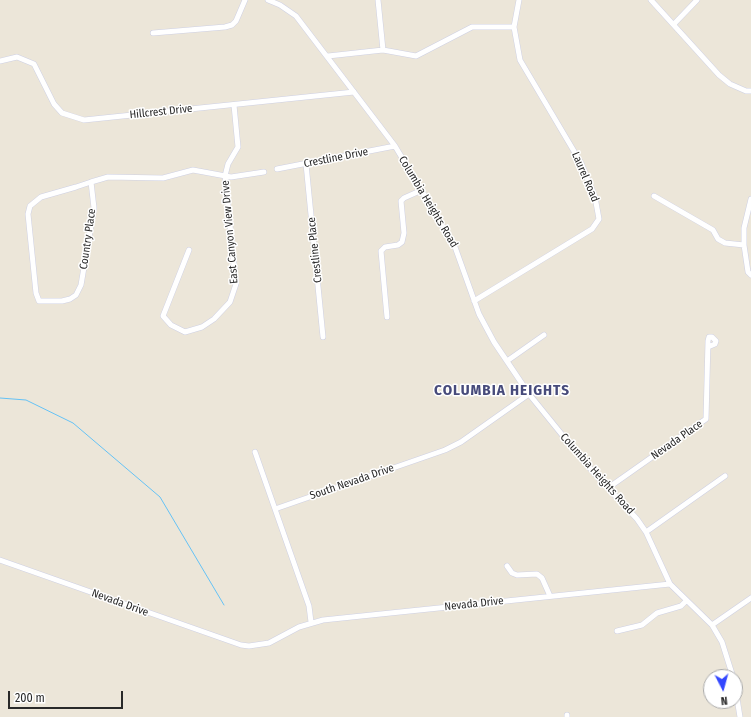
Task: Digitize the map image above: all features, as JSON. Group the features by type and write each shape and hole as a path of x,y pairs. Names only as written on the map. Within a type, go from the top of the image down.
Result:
{"street":[{"path":"153,33 225,27 232,25 236,21 245,0"},
{"name":"Columbia Heights Road","path":"268,0 280,5 296,16 328,56 395,146 455,246 474,301 484,324 507,361 529,394 572,448 637,519 646,532 670,584 712,625 724,646 731,669"},
{"path":"378,0 383,50"},
{"name":"Laurel Road","path":"474,301 592,229 599,219 595,197 581,163 520,60 514,27 519,0"},
{"path":"651,0 719,75 730,84 751,91"},
{"path":"674,24 697,0"},
{"path":"328,56 383,50 416,56 472,27 514,27"},
{"name":"Hillcrest Drive","path":"0,61 17,57 34,64 54,104 62,113 84,120 354,92"},
{"name":"East Canyon View Drive","path":"189,250 163,316 171,326 185,332 202,327 214,319 230,302 236,284 225,176 228,164 238,147 234,105"},
{"name":"Crestline Drive","path":"277,169 395,146"},
{"name":"Crestline Place","path":"306,164 324,337"},
{"path":"91,182 108,177 163,178 193,170 225,176 264,172"},
{"name":"Country Place","path":"91,182 94,208 81,285 76,295 70,299 62,301 39,301 37,297 28,214 30,206 41,197 91,182"},
{"path":"387,317 381,251 385,247 398,245 402,242 404,233 401,202 404,198 422,190"},
{"path":"654,196 713,230 718,239 725,243 744,245"},
{"path":"751,200 744,228 744,245 748,272 751,275"},
{"path":"507,361 544,335"},
{"name":"Nevada Place","path":"608,488 706,419 708,347"},
{"name":"South Nevada Drive","path":"275,509 445,450 461,442 529,394"},
{"path":"255,452 309,606 311,622"},
{"path":"646,532 724,476"},
{"name":"Nevada Drive","path":"0,560 241,645 260,646 311,622 670,584"},
{"path":"507,566 512,573 517,575 537,574 542,578 550,596"},
{"path":"712,625 751,598"},
{"path":"617,631 642,625 657,613 681,606 686,601"}],"waterway":[{"path":"0,398 26,400 73,423 160,497 224,605"}],"district":[{"name":"COLUMBIA HEIGHTS","path":"502,391"}]}
